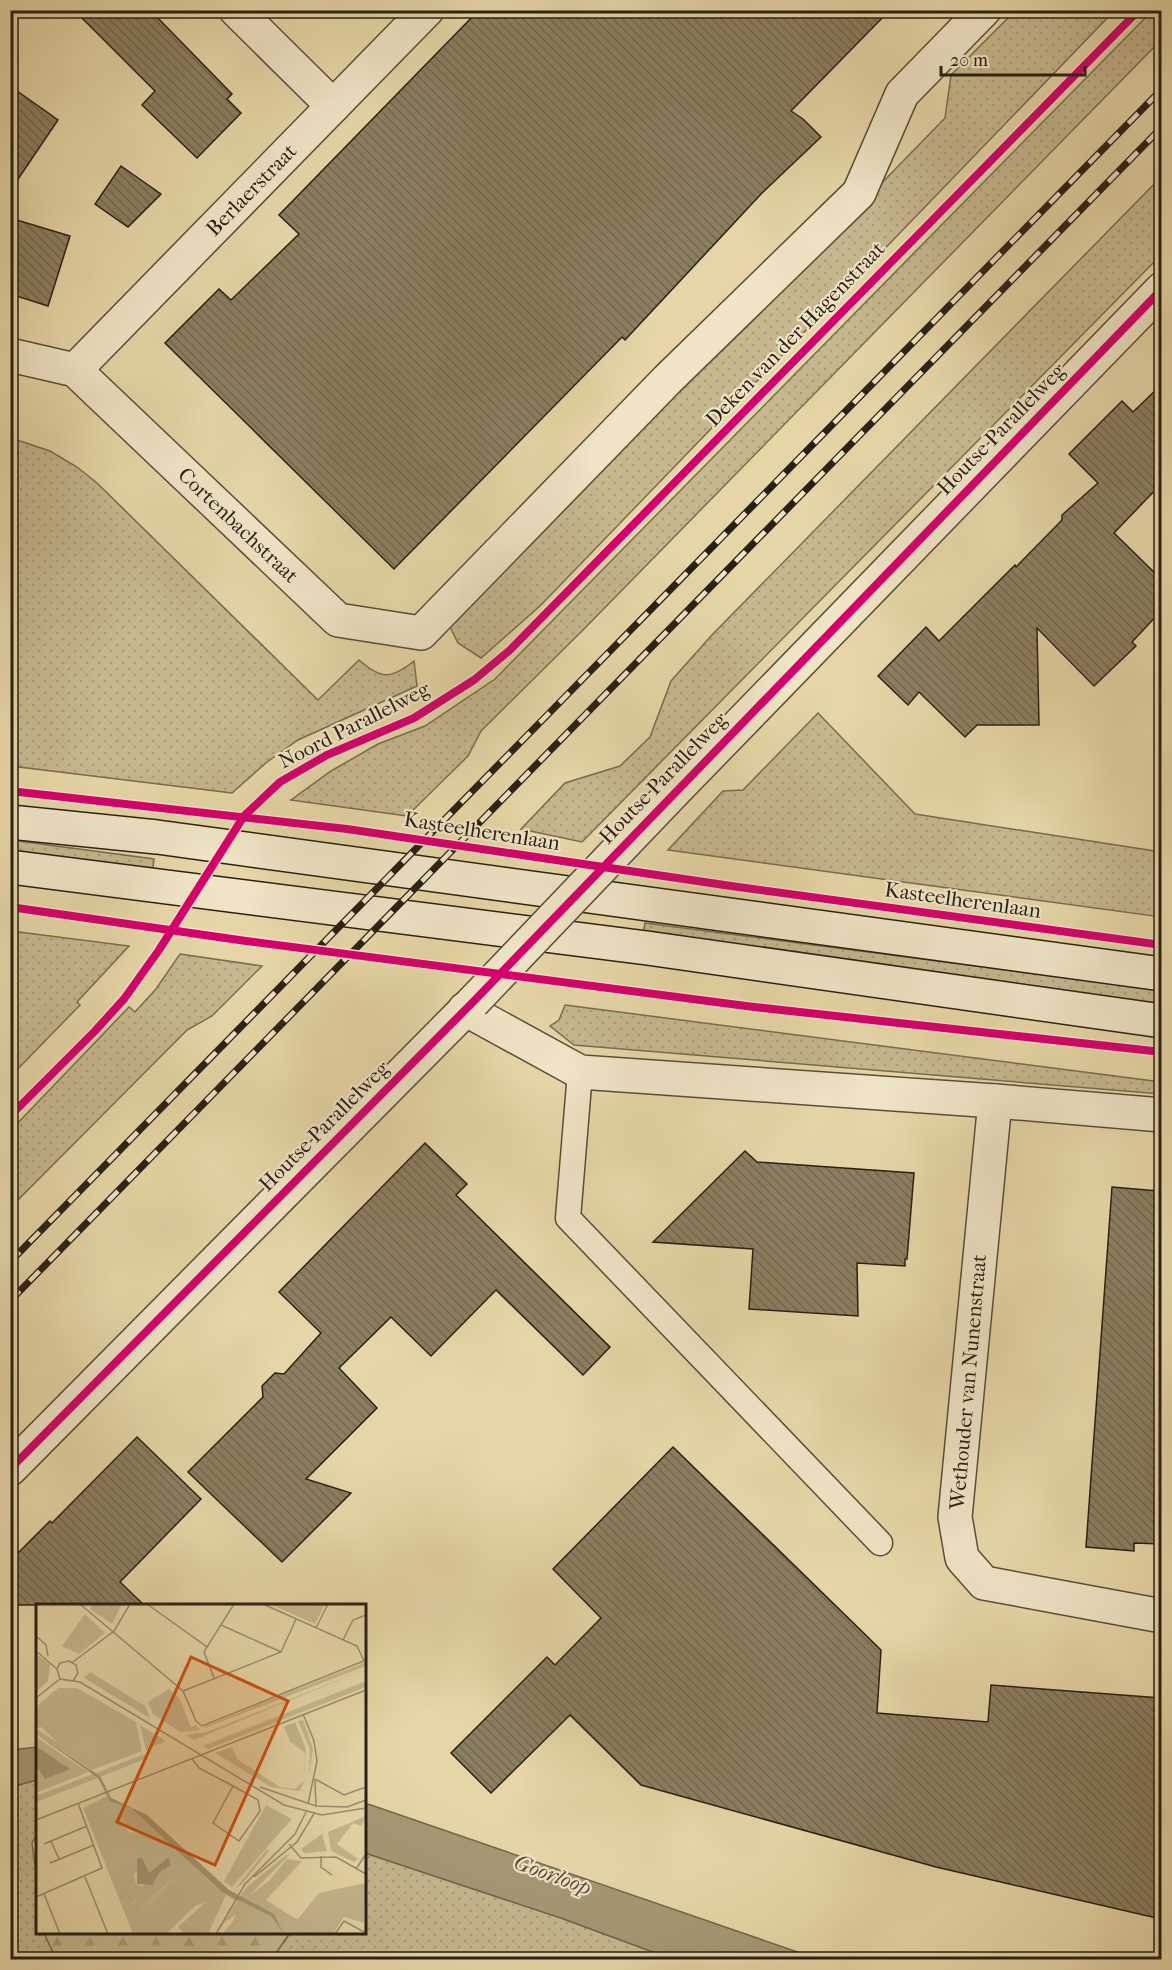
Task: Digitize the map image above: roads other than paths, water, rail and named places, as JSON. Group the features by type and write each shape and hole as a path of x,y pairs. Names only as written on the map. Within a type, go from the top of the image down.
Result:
{"street":[{"path":"236,10 333,106"},
{"name":"Berlaerstraat","path":"75,370 427,10"},
{"name":"Cortenbachstraat","path":"75,370 338,620 422,633 668,379 859,193 902,94 984,10"},
{"name":"Houtse Parallelweg","path":"10,1469 469,1005 1161,289"},
{"path":"10,355 75,370"},
{"path":"10,822 157,837 1161,974"},
{"path":"10,867 647,948 1161,1021"},
{"path":"469,1005 580,1072 1161,1115"},
{"name":"Wethouder van Nunenstraat","path":"994,1101 955,1517 962,1558 984,1583 1161,1616"}],"lane":[{"path":"580,1072 568,1218 880,1543"}],"water":[{"path":"36,1747 36,1780 11,1787 11,1750"},
{"name":"Goorloop","path":"366,1804 818,1959 672,1959 561,1918 366,1853"}],"railway":[{"path":"10,1262 1162,89"},
{"path":"10,1301 1162,127"}]}
